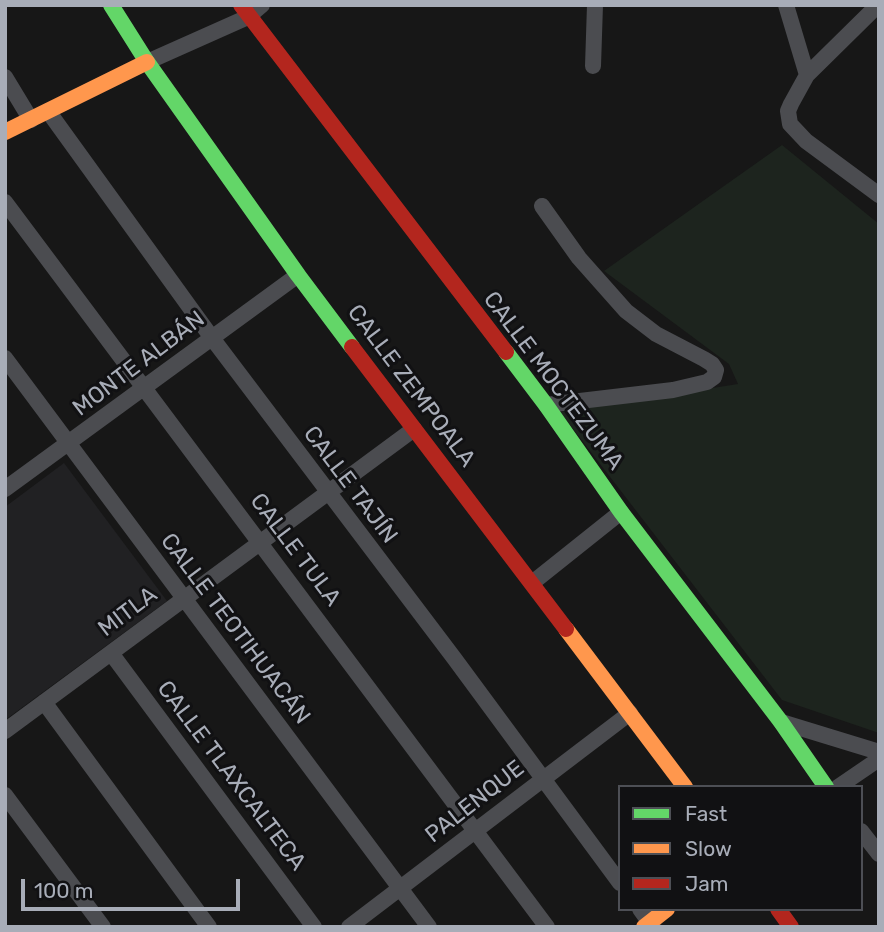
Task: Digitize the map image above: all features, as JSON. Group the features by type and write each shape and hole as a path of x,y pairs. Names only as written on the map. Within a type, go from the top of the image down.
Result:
{"street":[{"name":"CALLE ZEMPOALA","path":"111,5 147,62 298,275 683,785"},
{"path":"5,132 244,11 262,5"},
{"path":"593,66 595,5"},
{"path":"786,5 807,75"},
{"path":"878,5 807,75 788,111 790,124 806,141 879,195"},
{"name":"CALLE MOCTEZUMA","path":"244,11 546,405 621,513 781,722 825,785"},
{"path":"5,77 31,120"},
{"name":"CALLE TAJÍN","path":"48,111 212,338 618,880"},
{"name":"CALLE TULA","path":"5,202 547,927"},
{"path":"542,206 579,258 626,311 656,334 705,359 716,370 707,382 673,390 546,405"},
{"name":"MONTE ALBÁN","path":"5,489 298,275"},
{"name":"CALLE TEOTIHUACÁN","path":"5,358 429,927"},
{"name":"MITLA","path":"5,731 414,429"},
{"path":"532,583 621,513"},
{"name":"CALLE TLAXCALTECA","path":"111,653 314,927"},
{"path":"44,702 209,927"},
{"name":"PALENQUE","path":"349,927 629,713"},
{"path":"781,722 879,752"},
{"path":"841,785 879,759"},
{"path":"5,795 103,927"},
{"path":"863,833 879,853"},
{"path":"647,921 664,911"},
{"path":"779,911 791,927"}],"shaded area":[{"path":"782,145 879,224 879,733 782,700 560,412 738,384 729,364 604,271"},
{"path":"64,463 167,601 5,720 5,507"}],"traffic: fast":[{"path":"111,5 147,62 352,347"},
{"path":"506,352 621,512 781,722 825,785"}],"traffic: slow":[{"path":"5,132 147,62"},
{"path":"566,629 683,785"},
{"path":"644,927 664,911"}],"traffic: jam":[{"path":"241,5 506,352"},
{"path":"352,347 566,629"},
{"path":"779,911 791,927"}]}
